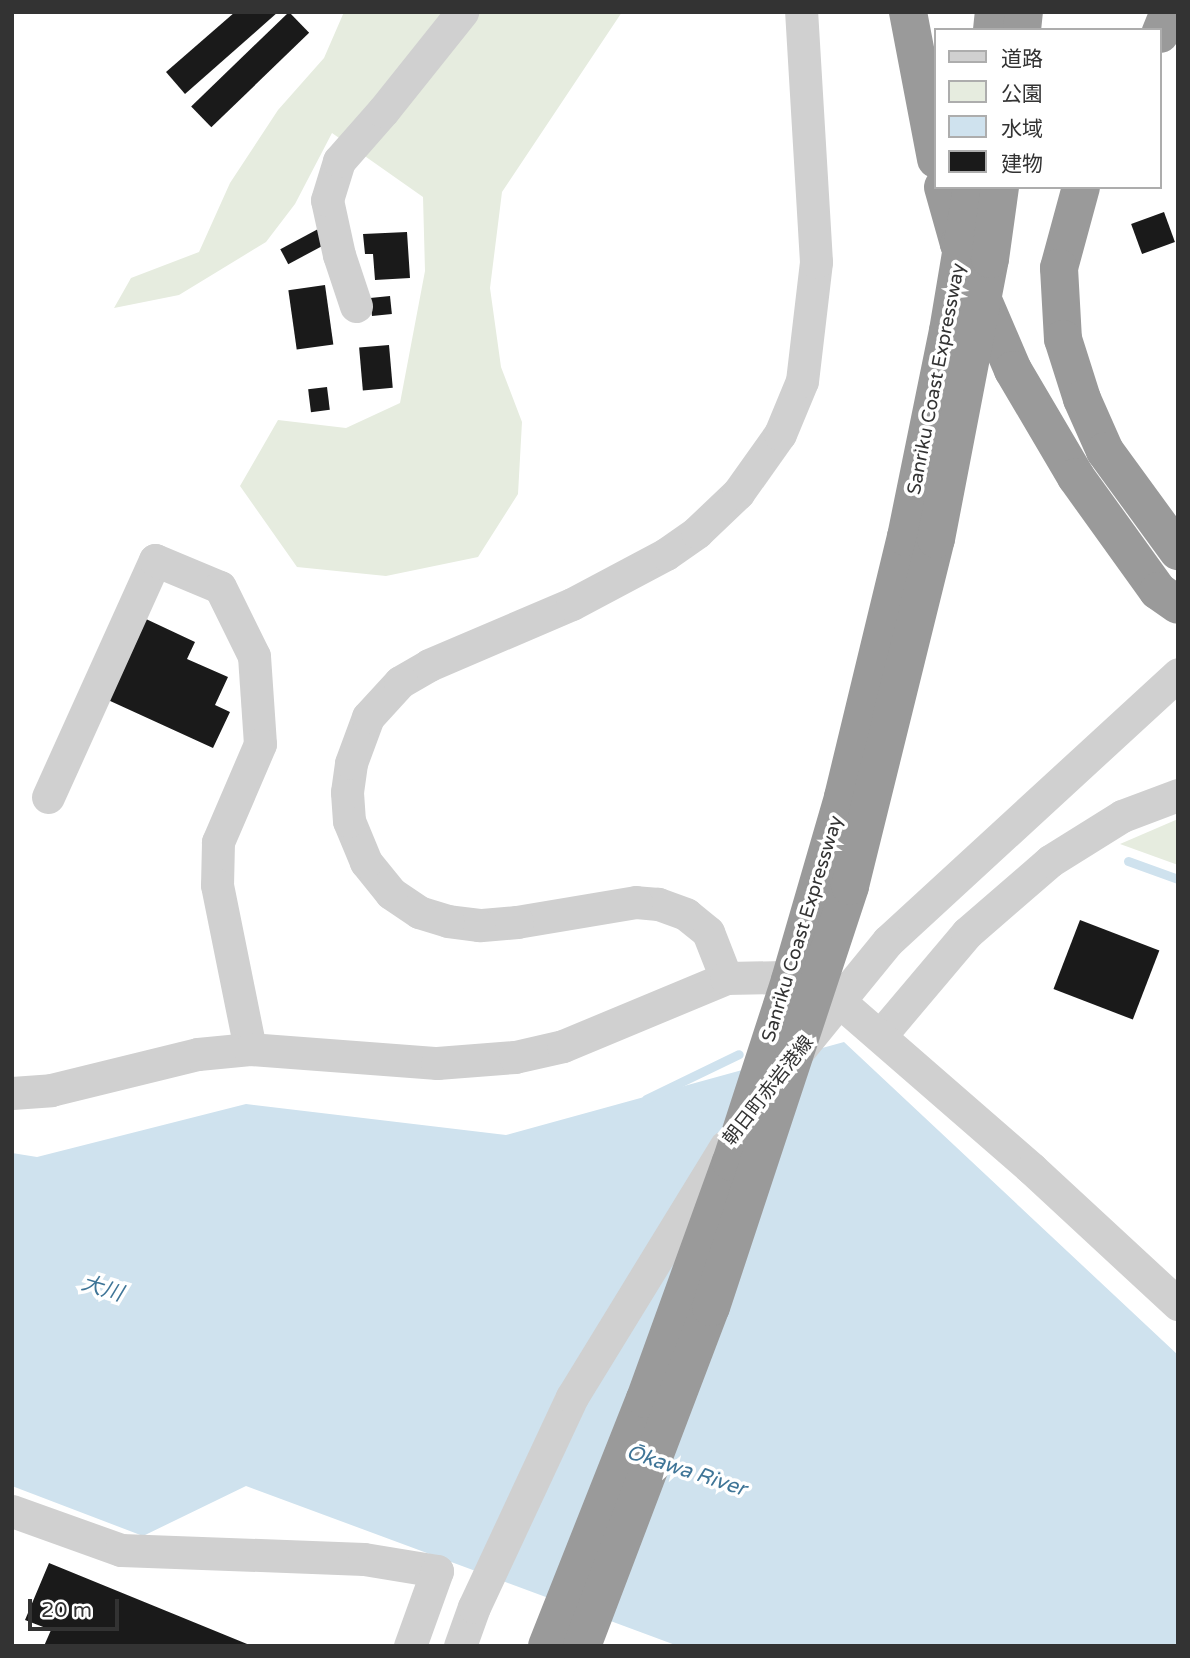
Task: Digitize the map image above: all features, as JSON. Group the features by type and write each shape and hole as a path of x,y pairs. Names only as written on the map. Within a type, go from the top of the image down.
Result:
{"highway":[{"path":"908,12 934,148"},
{"path":"1162,30 1170,12"},
{"path":"944,189 959,244 1013,370 1076,477 1158,590 1178,606"},
{"name":"Sanriku Coast Expressway","path":"547,1646 645,1399 704,1237 790,980 842,797 906,537 948,331 972,189"},
{"name":"Sanriku Coast Expressway","path":"582,1646 711,1307 850,886 936,539 990,259 1000,189"},
{"path":"1081,189 1059,268 1063,339 1082,399 1105,451 1178,551"}],"street":[{"path":"356,306 339,255 327,200 339,160 383,111 462,12"},
{"path":"726,978 708,932 686,914 658,904 636,902 517,922 479,925 419,912 391,893 366,862 349,821 347,792 351,763 368,717 400,682 429,665 572,604 666,554 696,532 738,493 780,434 802,381 816,262 801,12"},
{"path":"48,797 155,560 220,587 254,656 258,706 260,744 218,842 217,885 250,1049"},
{"name":"朝日町赤岩港線","path":"460,1646 474,1607 572,1397 738,1126 888,941 1166,684"},
{"path":"880,1036 967,933 1050,861 1122,816 1178,795"},
{"path":"12,1093 51,1090 198,1054 250,1049 437,1063 516,1057 563,1046 726,978 785,977 803,981 832,995 1032,1169 1178,1304"},
{"path":"12,1511 121,1550 364,1559 437,1571 410,1646"}],"green space":[{"path":"344,12 622,12 502,192 490,288 501,367 522,422 518,494 478,557 386,576 297,567 240,486 278,420 346,428 400,403 425,271 423,197 332,133 295,204 266,242 179,295 114,308 131,278 199,252 230,183 278,110 324,58"},
{"path":"1178,819 1178,865 1120,844"}],"water":[{"path":"844,1042 1178,1355 1178,1646 678,1646 246,1486 143,1536 12,1486 12,1153 37,1157 246,1104 506,1135"}],"building":[{"path":"235,12 278,12 185,94 166,72"},
{"path":"289,12 309,33 211,127 191,106"},
{"path":"1164,212 1175,242 1142,254 1131,224"},
{"path":"320,228 328,243 288,264 280,249"},
{"path":"407,232 410,278 375,280 373,254 365,254 363,234"},
{"path":"325,285 333,344 297,350 288,290"},
{"path":"390,296 392,314 372,316 370,298"},
{"path":"389,345 393,388 363,390 359,348"},
{"path":"327,387 330,410 311,412 308,389"},
{"path":"146,619 195,642 187,659 228,677 215,705 230,712 213,748 108,700"},
{"path":"1080,920 1159,950 1133,1020 1053,989"},
{"path":"49,1563 252,1646 44,1646 51,1630 25,1620"}],"waterway":[{"path":"1128,861 1178,879"},
{"path":"646,1099 739,1054"}],"water label":[{"name":"大川","path":"102,1289"},
{"name":"Ōkawa River","path":"686,1471"}]}
